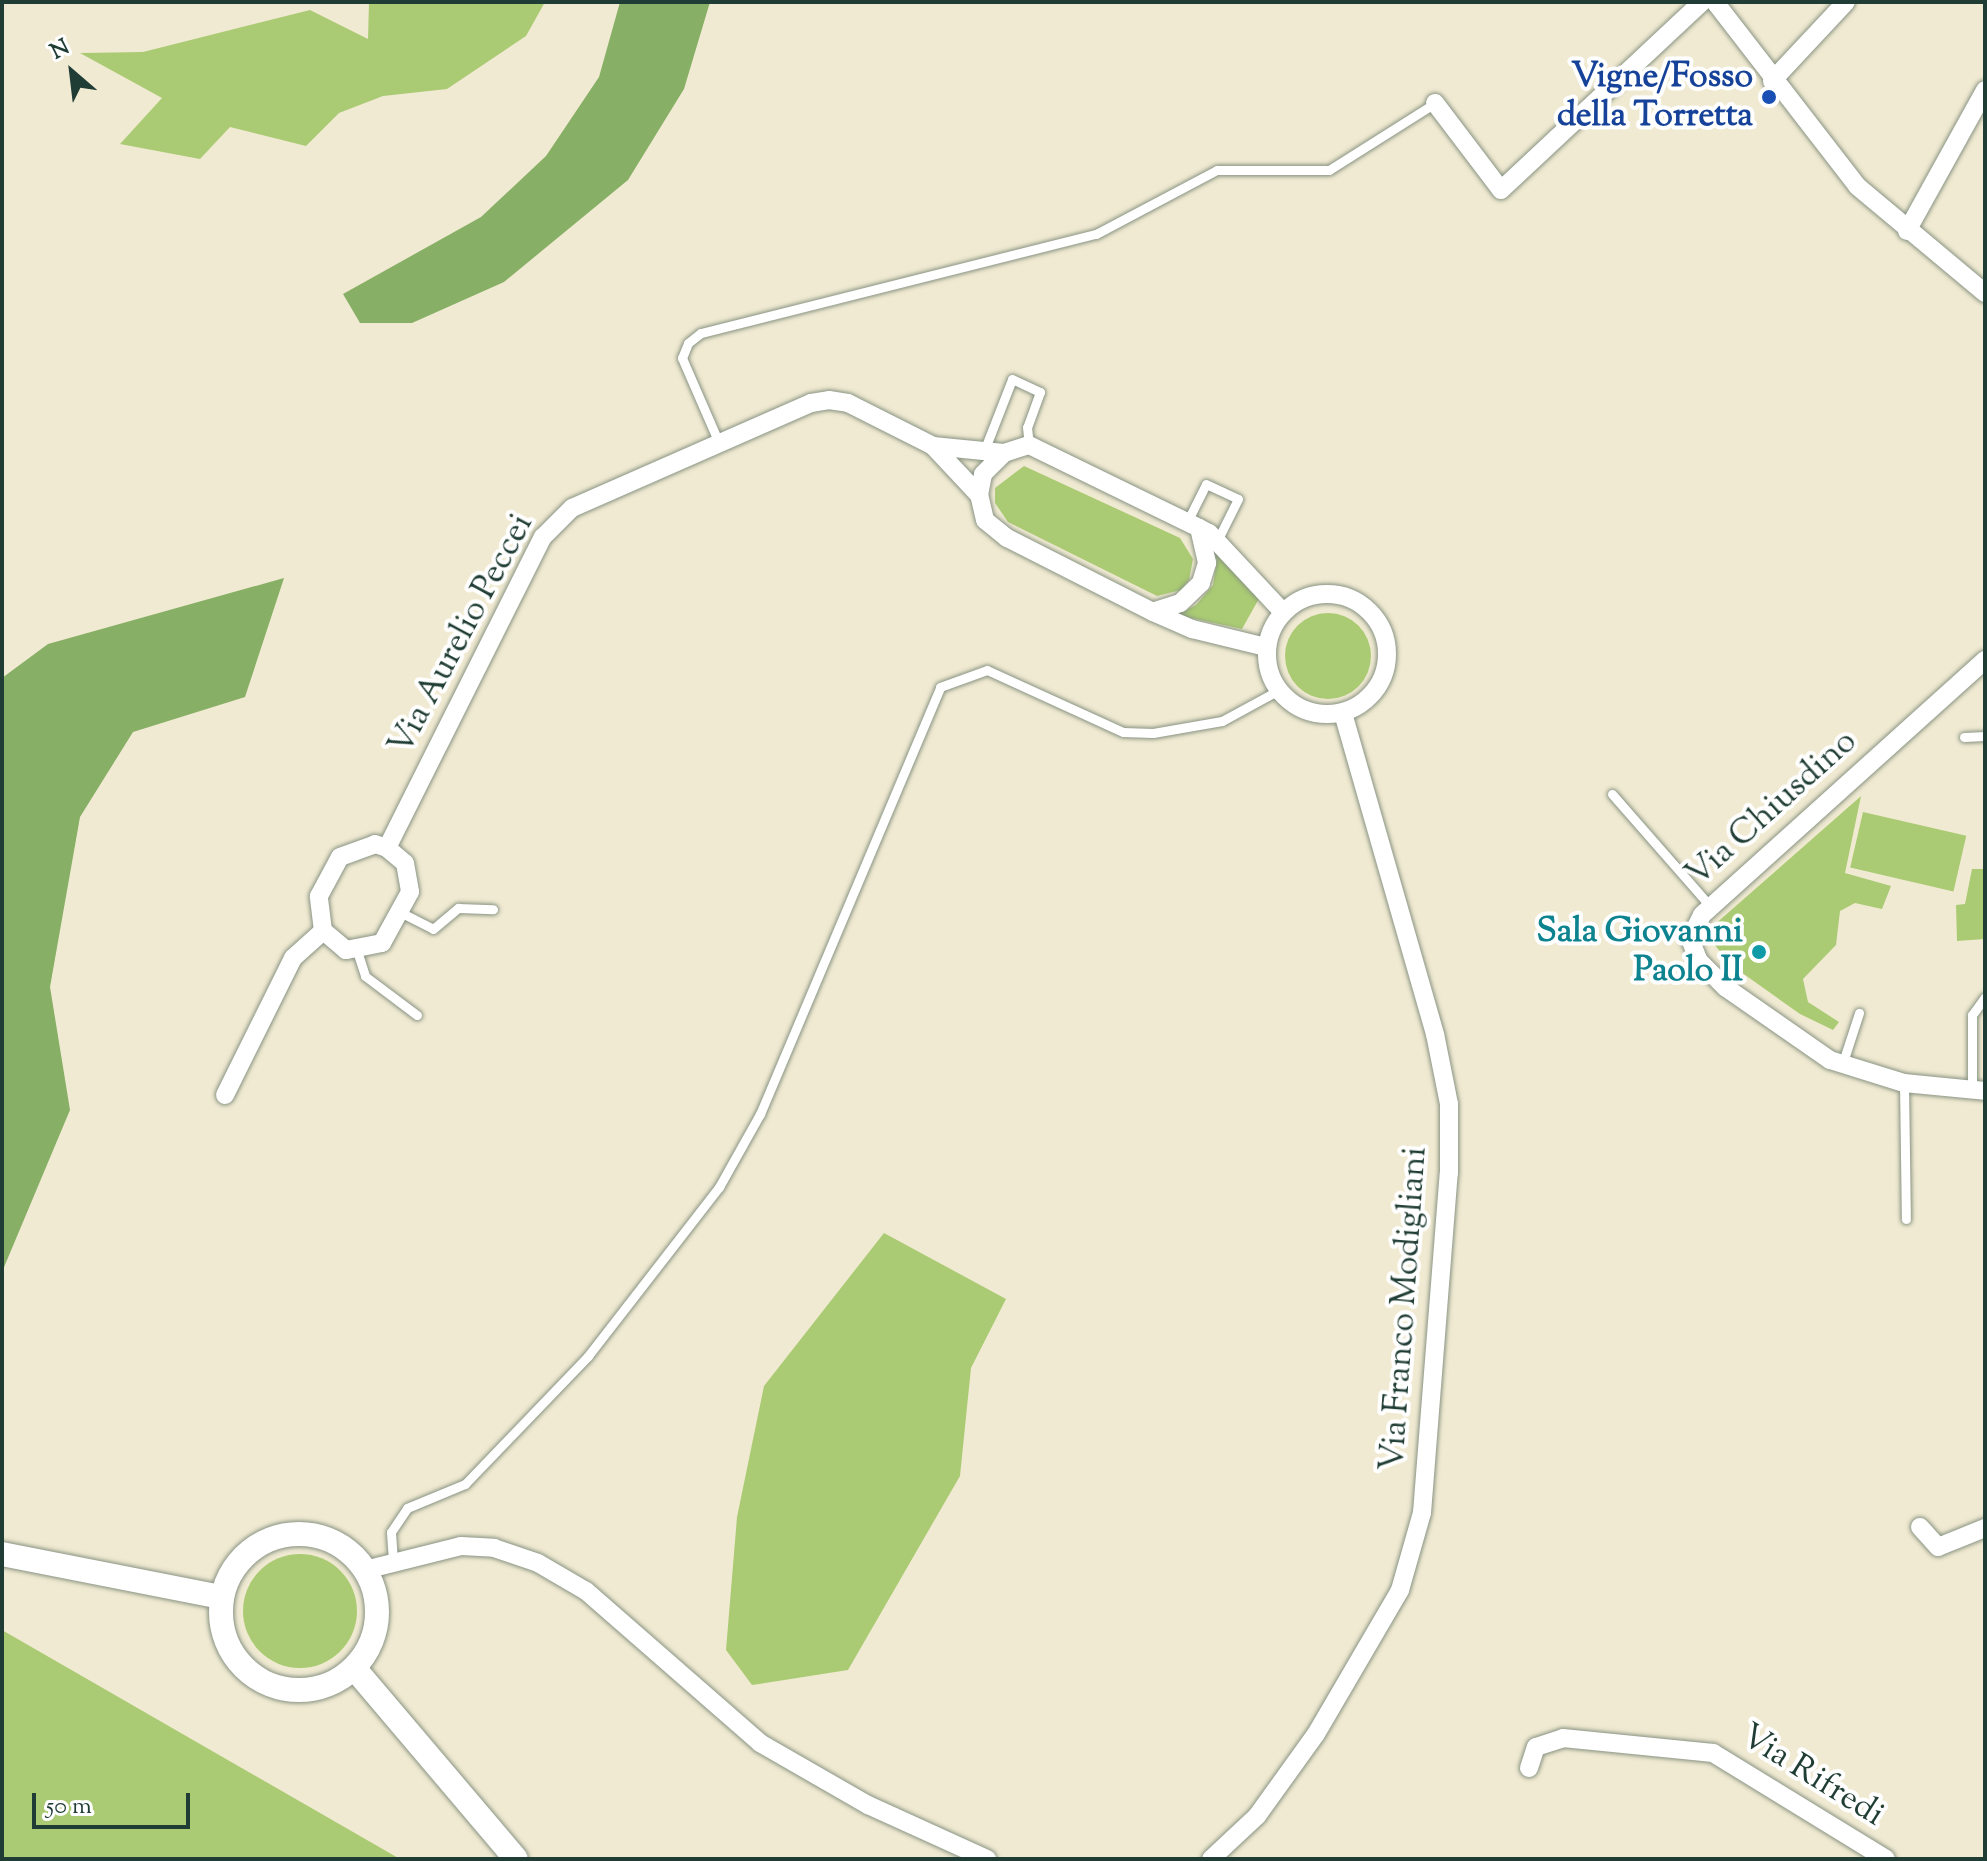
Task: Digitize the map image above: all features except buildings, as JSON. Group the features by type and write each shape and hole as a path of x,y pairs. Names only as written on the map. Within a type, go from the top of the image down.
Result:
{"street":[{"path":"1435,103 1501,190 1702,2"},
{"path":"1715,2 1772,81 1857,186 1907,231 1985,293"},
{"path":"1772,81 1846,2"},
{"path":"1907,231 1985,90"},
{"name":"Via Aurelio Peccei","path":"387,848 555,522 572,508 719,443 829,400 848,403 933,446 979,495 985,520 1007,538 1192,629 1266,647"},
{"path":"979,495 983,474 1004,453 1029,445 1218,539 1283,612"},
{"name":"Via Aurelio Peccei","path":"933,446 1004,453"},
{"path":"1153,612 1180,603 1201,583 1207,563 1193,525"},
{"path":"1319,594 1339,595 1365,608 1383,632 1385,672 1361,704 1343,713 1304,710 1277,691 1266,647 1283,612 1319,594"},
{"name":"Via Chiusdino","path":"1978,1091 1904,1083 1842,1065 1759,1014 1699,961 1691,946 1692,930 1711,907 1985,660"},
{"name":"Via Franco Modigliani","path":"1211,1859 1270,1801 1323,1722 1400,1590 1422,1513 1449,1173 1449,1104 1435,1034 1343,713"},
{"path":"360,845 387,848 405,863 410,878 400,912 382,943 357,951 337,947 323,931 319,896 340,857 360,845"},
{"path":"225,1095 293,958 323,931"},
{"path":"1920,1527 1938,1547 1985,1528"},
{"path":"299,1533 326,1538 365,1570 378,1618 367,1652 354,1668 331,1685 310,1690 288,1690 263,1681 230,1648 222,1626 222,1597 233,1571 251,1549 299,1533"},
{"path":"365,1570 434,1550 479,1546 552,1570 596,1599 760,1743 868,1805 987,1859"},
{"path":"2,1554 222,1597"},
{"path":"354,1668 516,1859"},
{"name":"Via Rifredi","path":"1529,1768 1536,1747 1563,1738 1713,1753 1886,1859"}],"lane":[{"path":"719,443 682,358 688,343 701,333 1096,234 1217,170 1329,170 1435,103"},
{"path":"984,451 1012,379 1040,392 1027,427 1029,445"},
{"path":"1193,525 1206,484 1238,499 1218,539"},
{"path":"393,1561 391,1532 407,1508 465,1484 588,1356 719,1187 766,1102 940,687 987,670 1123,732 1153,733 1222,721 1277,691"},
{"path":"1964,737 1985,736"},
{"path":"1612,794 1711,907"},
{"path":"400,912 433,929 458,908 493,909"},
{"path":"357,951 365,976 417,1015"},
{"path":"1978,1091 1972,1015 1985,997"},
{"path":"1842,1065 1859,1013"},
{"path":"1904,1083 1906,1219"}],"green space":[{"path":"369,2 545,2 526,36 447,89 383,96 339,113 306,146 230,127 200,159 120,144 162,98 80,53 143,52 310,10 368,39"},
{"path":"620,2 710,2 684,89 628,180 504,282 412,323 360,323 343,294 481,217 546,156 599,77"},
{"path":"1024,466 1180,538 1193,559 1189,580 1181,590 1157,596 1008,522 995,503 995,488"},
{"path":"1213,545 1261,595 1242,629 1177,615 1196,605 1213,585 1217,560"},
{"path":"284,578 245,697 133,732 80,817 50,987 70,1110 2,1272 2,678 48,644"},
{"path":"1328,613 1352,620 1364,632 1371,656 1364,680 1352,692 1328,699 1304,692 1292,680 1285,656 1292,632 1304,620"},
{"path":"1861,796 1845,873 1891,886 1882,909 1855,903 1840,911 1836,945 1803,979 1808,1002 1839,1022 1833,1030 1800,1014 1731,965 1705,933"},
{"path":"1863,812 1966,836 1953,891 1850,868"},
{"path":"1972,869 1985,869 1985,939 1957,941 1956,905 1965,904"},
{"path":"884,1233 1006,1299 971,1368 960,1476 848,1670 752,1685 726,1650 737,1517 764,1386"},
{"path":"300,1554 332,1563 348,1579 357,1611 348,1643 332,1659 300,1668 268,1659 252,1643 243,1611 252,1579 268,1563"},
{"path":"2,1630 400,1859 2,1859"}],"place":[{"name":"Vigne/Fosso della Torretta","path":"1769,97"},
{"name":"Sala Giovanni Paolo II","path":"1759,952"}]}
